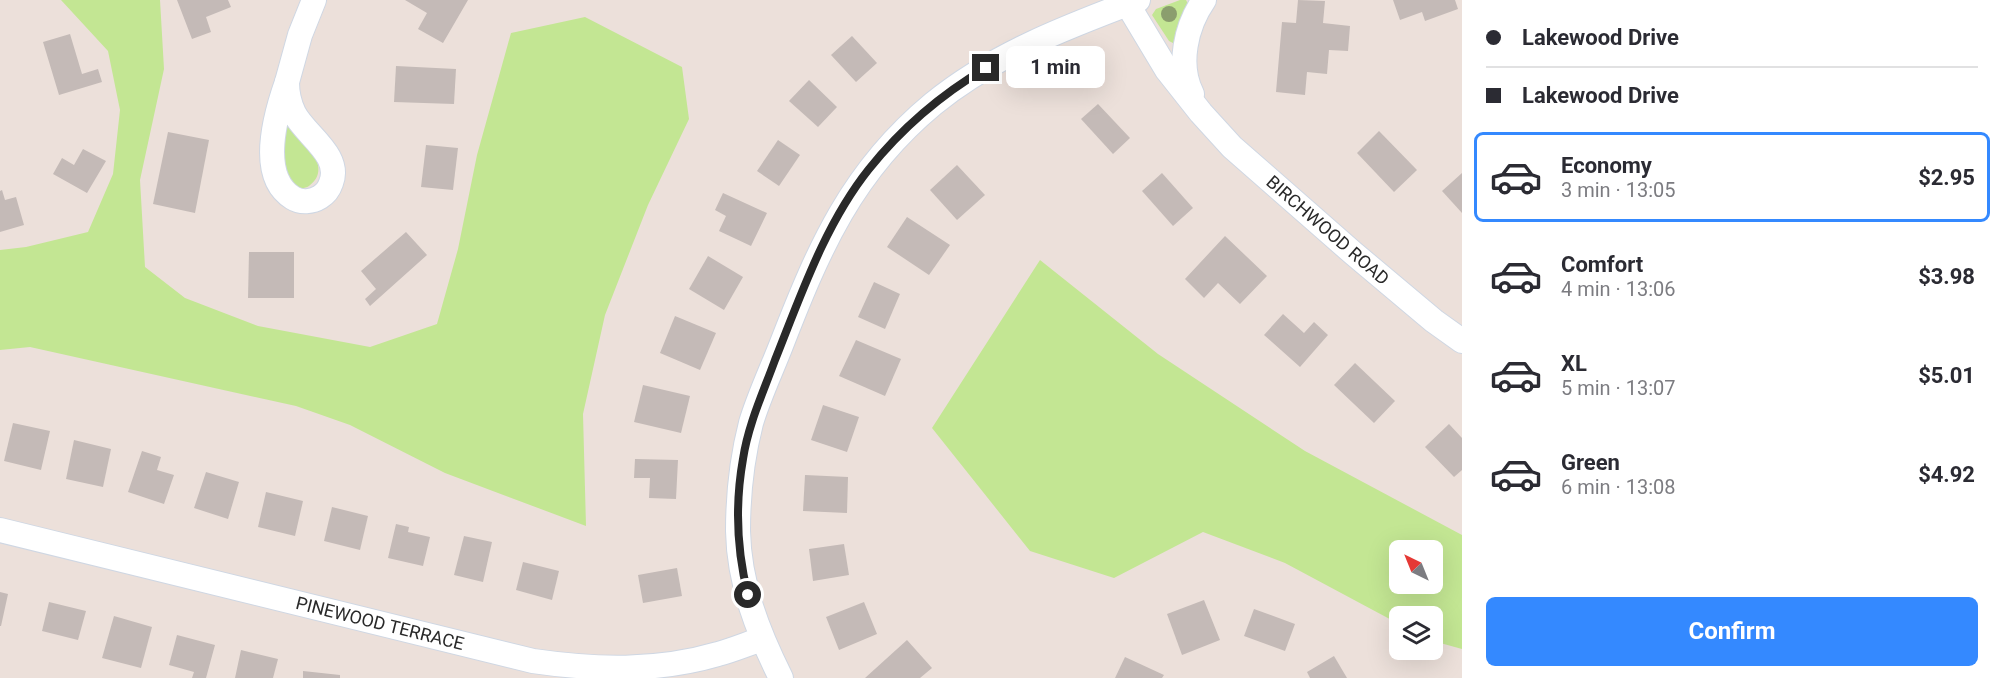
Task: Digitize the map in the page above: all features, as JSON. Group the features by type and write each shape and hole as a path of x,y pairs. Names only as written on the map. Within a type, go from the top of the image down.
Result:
{"street":[{"path":"287,82 300,35 314,0"},
{"name":"BIRCHWOOD ROAD","path":"1200,112 1189,90 1184,64 1187,38 1197,9 1204,0"},
{"path":"781,678 753,616 743,574 738,533 743,459 752,421 795,309 825,240 845,204 869,169 899,135 933,104 970,77 1017,50 1130,1"},
{"name":"BIRCHWOOD ROAD","path":"1130,1 1167,70 1200,112 1232,147 1344,246 1434,321 1462,341"},
{"name":"PINEWOOD TERRACE","path":"0,530 533,661 575,667 626,669 672,664 717,654 762,639"}],"green space":[{"path":"61,0 160,0 164,69 140,180 145,267 185,298 258,326 370,347 437,324 458,249 477,155 511,33 585,17 682,67 689,119 648,205 605,315 583,414 586,526 445,473 350,425 296,406 30,347 0,350 0,250 26,247 88,232 113,174 120,110 108,51"},
{"path":"1186,0 1189,6 1175,44 1169,41 1152,15 1156,9"},
{"path":"282,117 304,140 316,159 319,169 316,178 309,186 303,188 287,182 277,135"},
{"path":"1040,260 1158,354 1305,451 1462,535 1462,649 1443,644 1443,606 1389,606 1389,619 1285,563 1203,532 1114,578 1030,551 932,428"}],"building":[{"path":"177,0 228,0 231,7 206,17 211,32 192,39"},
{"path":"405,0 468,0 443,43 418,29 427,13"},
{"path":"1298,0 1325,1 1323,23 1350,26 1348,51 1329,50 1327,74 1307,72 1305,95 1276,92 1282,22 1296,23"},
{"path":"1393,0 1455,0 1458,9 1425,21 1422,12 1400,20"},
{"path":"70,34 82,74 98,69 102,82 59,95 43,42"},
{"path":"852,36 877,63 856,82 831,55"},
{"path":"396,66 456,69 454,104 394,102"},
{"path":"809,80 837,107 818,127 789,101"},
{"path":"1098,104 1130,138 1113,154 1081,119"},
{"path":"1379,131 1417,170 1394,192 1357,153"},
{"path":"168,132 209,140 195,213 153,204"},
{"path":"778,140 800,155 779,186 757,171"},
{"path":"426,145 458,148 453,190 421,187"},
{"path":"83,149 106,161 87,193 53,174 62,158 74,165"},
{"path":"957,165 985,195 957,220 930,190"},
{"path":"1162,173 1193,208 1173,226 1142,191"},
{"path":"1462,173 1462,213 1442,191"},
{"path":"2,190 5,200 16,197 24,225 0,232 0,191"},
{"path":"723,193 767,213 751,246 719,231 726,216 715,210"},
{"path":"907,217 950,245 929,275 887,247"},
{"path":"406,232 427,255 370,306 365,299 376,289 361,271"},
{"path":"1225,236 1267,276 1240,304 1218,283 1204,298 1185,279"},
{"path":"249,252 294,252 294,298 248,298"},
{"path":"708,256 743,277 724,310 689,289"},
{"path":"874,282 900,294 885,329 858,317"},
{"path":"1283,314 1304,333 1314,322 1328,335 1300,367 1264,335"},
{"path":"675,316 716,333 700,370 660,353"},
{"path":"856,340 901,359 885,396 839,376"},
{"path":"1355,363 1395,401 1374,423 1334,385"},
{"path":"643,385 690,396 681,433 634,422"},
{"path":"823,405 859,417 847,452 811,440"},
{"path":"13,423 50,431 41,470 4,461"},
{"path":"1449,424 1462,438 1462,470 1454,477 1425,447"},
{"path":"74,440 111,449 103,487 66,479"},
{"path":"142,451 161,457 157,470 174,475 164,504 128,492"},
{"path":"635,459 678,460 676,499 649,498 650,478 634,478"},
{"path":"206,472 239,482 228,519 194,508"},
{"path":"805,475 848,477 847,513 803,511"},
{"path":"266,492 303,501 295,536 258,527"},
{"path":"332,507 368,516 360,550 324,541"},
{"path":"396,524 409,527 408,532 430,537 423,566 388,558"},
{"path":"464,536 492,542 483,582 454,575"},
{"path":"844,544 849,575 813,581 809,549"},
{"path":"523,562 559,571 552,600 516,590"},
{"path":"677,568 682,596 643,603 638,575"},
{"path":"0,592 8,594 1,626 0,626"},
{"path":"1204,600 1220,640 1182,655 1167,614"},
{"path":"49,602 86,611 78,640 42,631"},
{"path":"864,602 877,634 839,650 826,617"},
{"path":"1254,609 1295,624 1285,651 1244,636"},
{"path":"114,616 152,627 141,668 102,658"},
{"path":"177,635 215,645 206,678 192,678 194,672 169,665"},
{"path":"907,640 932,668 920,678 865,678"},
{"path":"241,650 278,659 273,678 235,678"},
{"path":"1334,656 1347,678 1310,678 1307,672"},
{"path":"1125,657 1164,675 1162,678 1115,678"},
{"path":"303,671 340,675 340,678 303,678"}],"route":[{"path":"748,595 738,533 743,459 752,421 795,309 825,240 845,204 869,169 899,135 933,104 986,68"}]}
